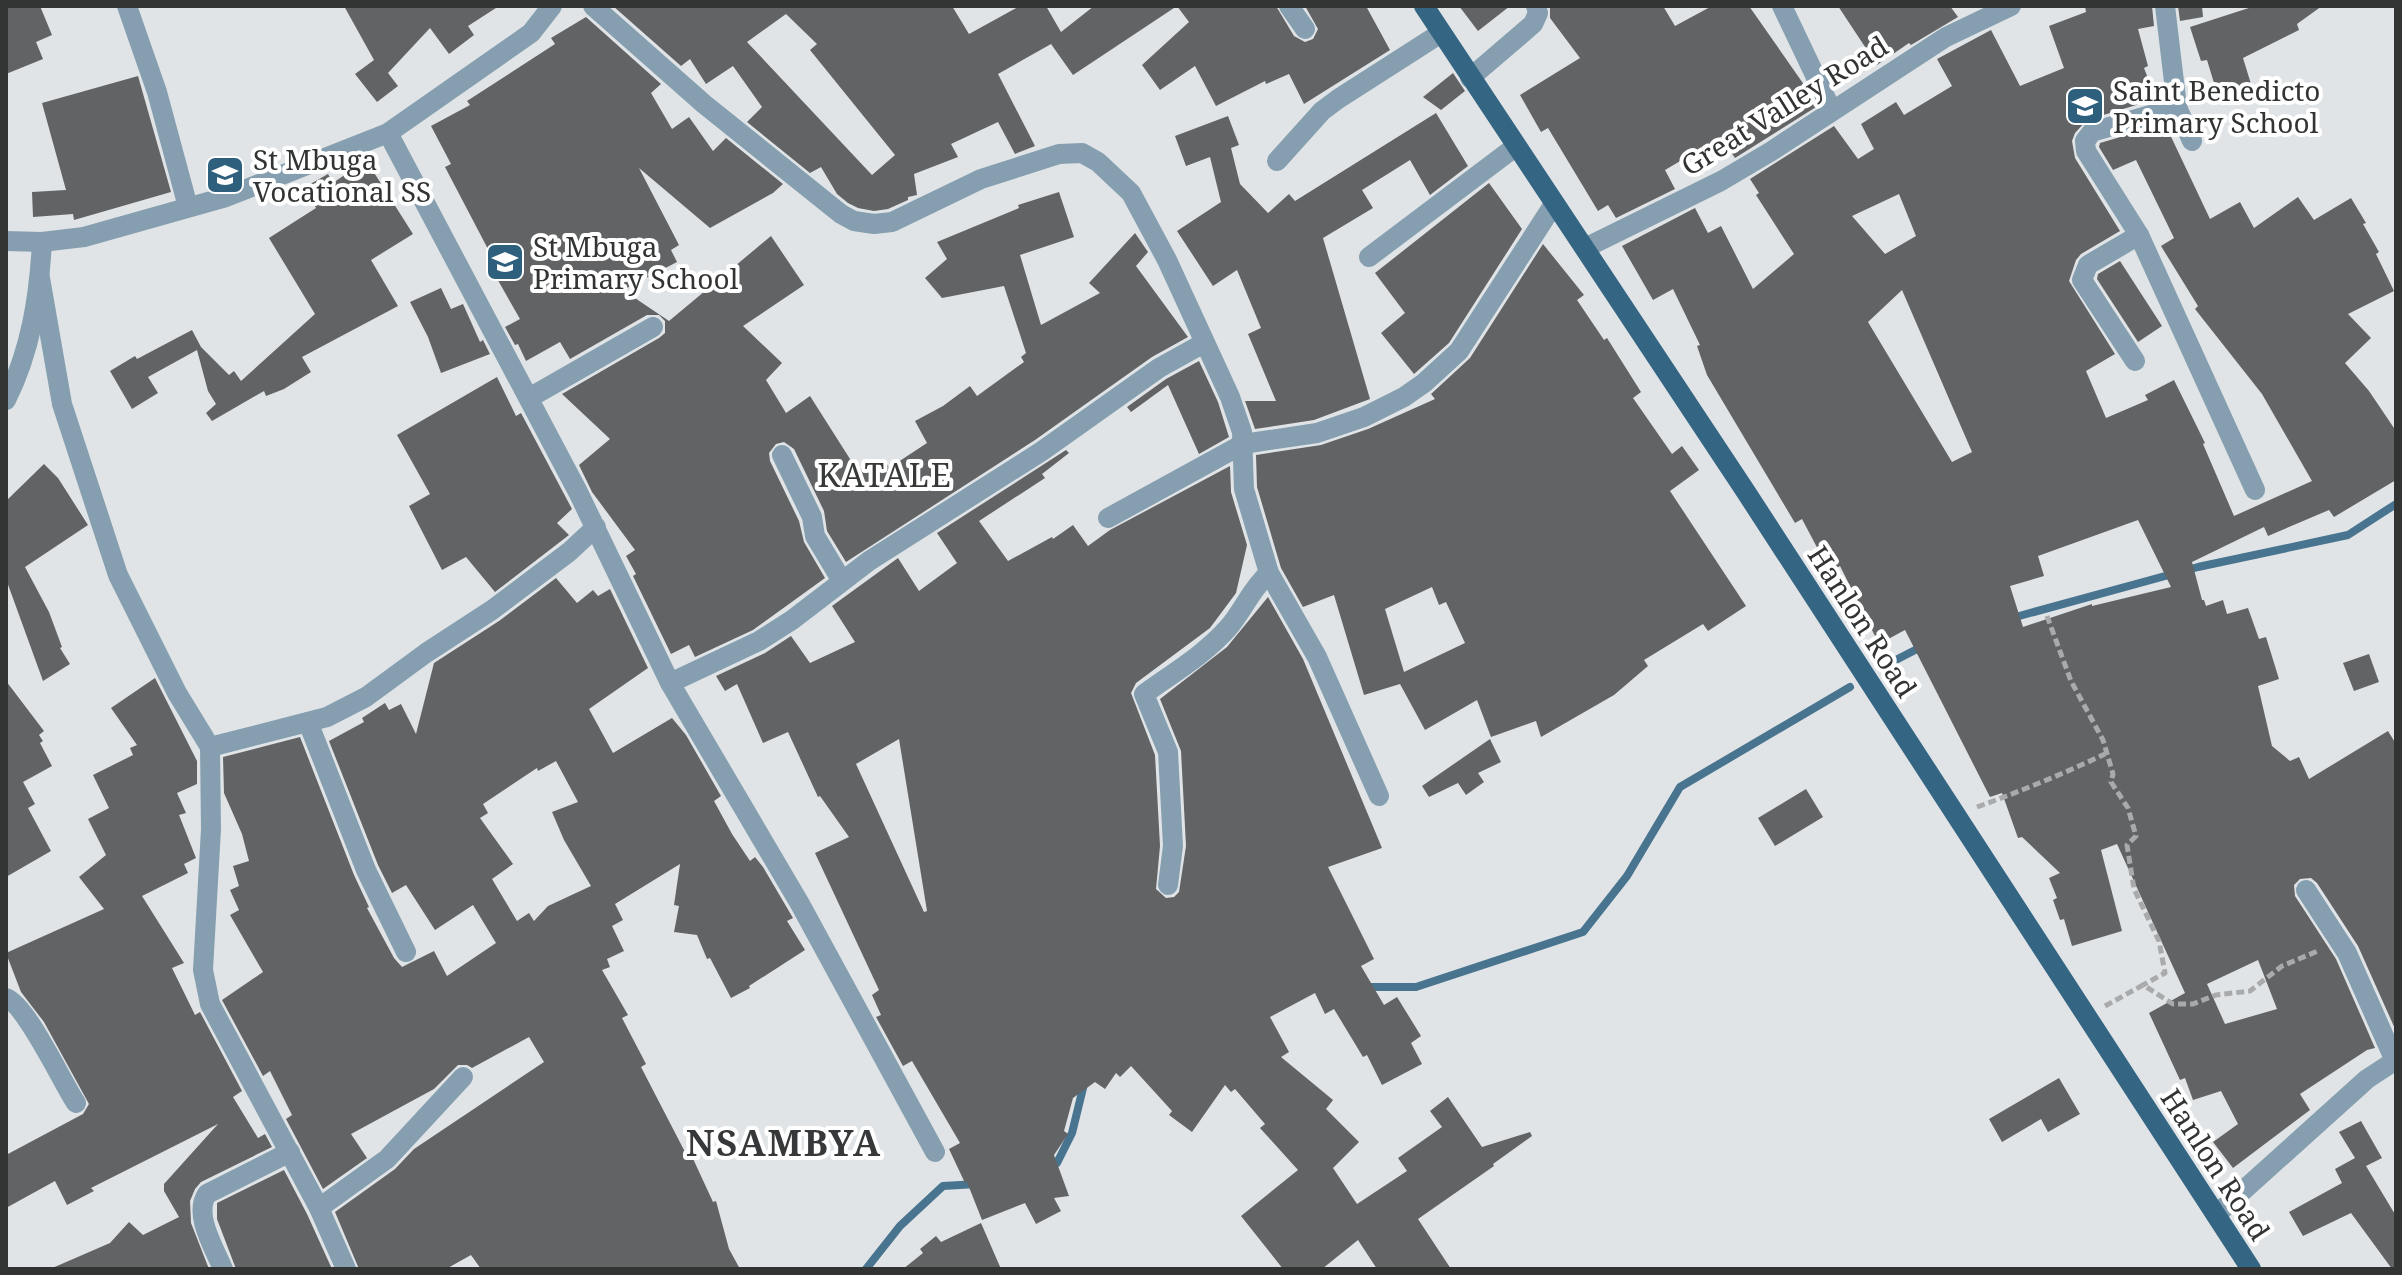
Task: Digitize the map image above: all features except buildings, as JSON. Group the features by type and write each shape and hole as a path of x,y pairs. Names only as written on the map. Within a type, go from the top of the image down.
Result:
{"main road":[{"name":"Hanlon Road","path":"1424,6 2251,1269"}],"street":[{"path":"127,6 157,92 188,207"},
{"path":"6,241 42,242 84,237 226,197 388,133 531,33 552,6"},
{"path":"593,6 704,104 830,206 854,221 874,224 892,222 981,179 1059,154 1082,153 1098,162 1131,193 1148,221 1230,397 1242,432 1244,489 1269,573 1317,657 1379,796"},
{"path":"1289,6 1305,29"},
{"path":"1470,78 1533,24 1538,13 1536,6"},
{"path":"1782,6 1832,111"},
{"name":"Great Valley Road","path":"1585,248 1721,181 1946,37 2011,6"},
{"path":"2165,6 2177,107 2192,141"},
{"path":"1277,161 1322,111 1441,33"},
{"path":"2177,107 2092,132 2085,141 2086,151 2139,235 2255,490"},
{"path":"388,133 596,527 670,683 800,904 935,1152"},
{"path":"1369,257 1515,147"},
{"path":"1108,518 1243,444 1317,433 1364,417 1424,383 1459,351 1554,204"},
{"path":"2135,361 2082,280 2088,265 2139,235"},
{"path":"6,400 31,334 42,242"},
{"path":"40,278 62,404 118,575 177,693 210,747 211,829 203,970 207,990 217,1020 290,1152 346,1269"},
{"path":"529,398 653,327"},
{"path":"670,683 759,641 792,620 869,561 1042,451 1159,368 1204,343"},
{"path":"782,455 812,517 815,536 842,581"},
{"path":"210,747 327,717 366,697 492,610 569,552 596,527"},
{"path":"1168,885 1173,846 1168,752 1144,694 1203,653 1229,627 1255,586 1269,573"},
{"path":"308,722 366,870 406,952"},
{"path":"2216,1215 2367,1079 2395,1060 2369,999 2340,943 2306,890"},
{"path":"6,998 14,1000 26,1015 76,1103"},
{"path":"319,1208 387,1159 463,1077"},
{"path":"223,1269 201,1208 207,1194 290,1152"}],"path":[{"path":"2047,616 2071,681 2103,740 2113,774 2111,782 2128,808 2136,836 2127,845 2134,889 2159,941 2165,973 2086,1016"},
{"path":"1956,815 2033,787 2048,777 2105,754"},
{"path":"2143,985 2173,1004 2193,1004 2216,995 2250,991 2282,966 2340,943"}],"waterway":[{"path":"2012,618 2198,567 2348,535 2396,504"},
{"path":"1886,665 1923,646"},
{"path":"1364,987 1416,987 1583,932 1627,876 1680,787 1850,687"},
{"path":"1047,1167 1057,1163 1072,1133 1084,1084"},
{"path":"866,1269 900,1226 943,1186 977,1184"}],"place":[{"name":"Saint Benedicto Primary School","path":"2085,106"},
{"name":"St Mbuga Vocational SS","path":"225,175"},
{"name":"St Mbuga Primary School","path":"505,262"}],"district":[{"name":"KATALE","path":"885,474"},
{"name":"NSAMBYA","path":"784,1142"}]}
